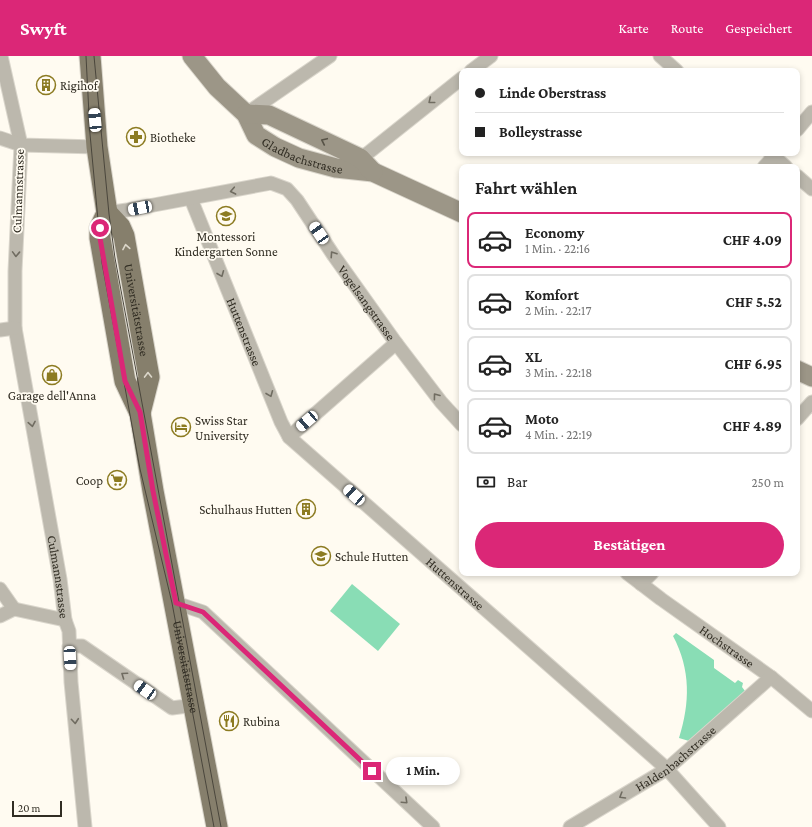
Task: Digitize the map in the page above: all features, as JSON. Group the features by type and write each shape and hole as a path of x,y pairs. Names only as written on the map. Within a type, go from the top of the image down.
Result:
{"main road":[{"name":"Universitätstrasse","path":"90,56 97,147 107,213 100,228 100,238 125,381 140,412 153,491 176,603 217,827"}],"street":[{"name":"Culmannstrasse","path":"1,56 21,145 14,328 60,579 65,620 69,632 71,682 85,827"},
{"path":"192,56 218,87 246,114 330,56"},
{"path":"475,68 491,56"},
{"path":"660,56 674,68"},
{"path":"360,158 459,80"},
{"path":"800,126 812,112"},
{"name":"Gladbachstrasse","path":"374,172 360,158 269,115 246,114 256,135 275,147 299,158 336,168 374,172 459,212"},
{"path":"0,138 21,145 97,147"},
{"path":"775,156 783,164"},
{"path":"800,179 812,190"},
{"name":"Vogelsangstrasse","path":"191,199 271,183 287,189 297,200 334,256 396,343 441,402 459,422"},
{"path":"107,213 191,199"},
{"name":"Huttenstrasse","path":"191,199 281,422 289,437 667,770 720,827"},
{"path":"0,330 14,328"},
{"path":"289,437 396,343"},
{"path":"800,371 812,377"},
{"path":"800,416 812,402"},
{"path":"631,576 641,584 649,576"},
{"name":"Hochstrasse","path":"641,584 771,677 812,711"},
{"path":"0,589 14,609"},
{"path":"176,603 203,612 433,827"},
{"path":"0,616 14,609 65,620"},
{"path":"69,646 82,646 172,708 195,705"},
{"name":"Haldenbachstrasse","path":"570,827 667,770 771,677"}],"green space":[{"path":"352,584 400,624 378,651 330,611"},
{"path":"676,633 714,660 714,668 735,683 738,680 743,683 742,687 745,691 689,741 679,738 683,725 687,699 687,687 683,661 673,636"}],"tram line":[{"path":"86,56 90,134 102,263 140,469 172,603 214,827"},
{"path":"94,56 109,214 115,258 221,827"}],"place":[{"name":"Rigihof","path":"46,85"},
{"name":"Biotheke","path":"136,137"},
{"name":"Montessori Kindergarten Sonne","path":"226,216"},
{"name":"Garage dell'Anna","path":"52,375"},
{"name":"Swiss Star University","path":"181,427"},
{"name":"Coop","path":"117,480"},
{"name":"Schulhaus Hutten","path":"306,509"},
{"name":"Schule Hutten","path":"321,556"},
{"name":"Rubina","path":"229,721"}],"route":[{"path":"100,228 100,238 125,381 140,412 153,491 176,603 203,612 372,771"}]}
